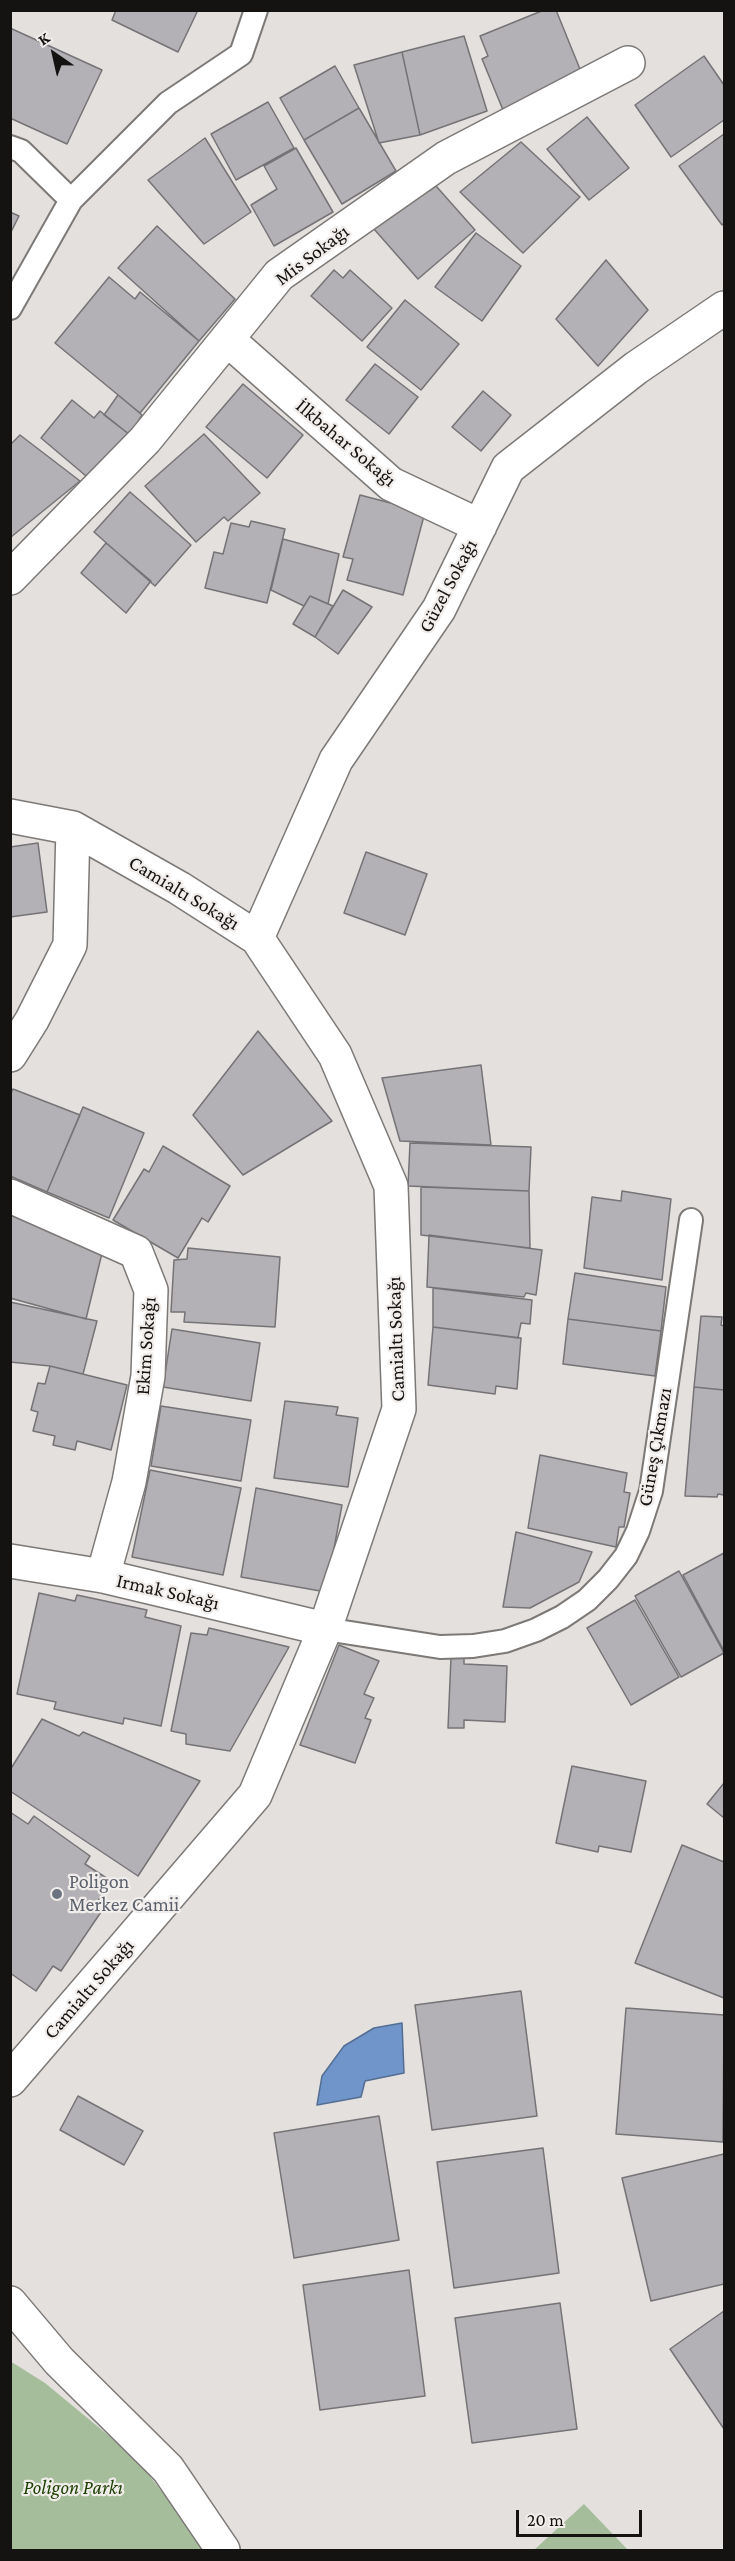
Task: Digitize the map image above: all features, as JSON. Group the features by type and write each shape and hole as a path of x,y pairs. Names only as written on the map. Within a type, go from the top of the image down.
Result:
{"street":[{"name":"Mis Sokağı","path":"10,578 145,440 279,275 446,158 628,63"},
{"name":"Güzel Sokağı","path":"257,938 336,760 439,609 508,468 636,368 724,308"},
{"name":"İlkbahar Sokağı","path":"226,339 391,484 480,526"},
{"name":"Camialtı Sokağı","path":"10,816 73,828 179,888 257,938 336,1055 391,1186 399,1409 325,1629 255,1795 10,2080"},
{"path":"10,1055 32,1020 70,945 73,828"},
{"name":"Ekim Sokağı","path":"10,1196 136,1252 151,1290 148,1376 129,1482 104,1576"},
{"name":"Irmak Sokağı","path":"10,1561 104,1576 325,1629"},
{"path":"10,2303 59,2361 168,2469 223,2550"},
{"path":"10,2342 59,2361"}],"lane":[{"path":"10,308 71,200 168,103 241,54 256,10"},
{"path":"10,147 21,151 71,200"},
{"name":"Güneş Çıkmazı","path":"325,1629 440,1647 473,1646 505,1641 536,1630 571,1611 608,1579 627,1556 651,1491 691,1220"}],"green space":[{"name":"Poligon Parkı","path":"10,2361 45,2383 137,2459 206,2550 11,2550"},
{"path":"584,2504 628,2550 534,2550"}],"water":[{"path":"402,2023 404,2073 365,2081 361,2097 317,2105 322,2076 344,2046 374,2028"}],"building":[{"path":"116,10 198,10 178,52 112,20"},
{"path":"544,10 556,10 584,79 503,110 482,59 488,56 480,36"},
{"path":"10,28 102,70 67,144 10,118"},
{"path":"464,36 487,111 420,135 402,52"},
{"path":"402,52 420,135 379,143 354,65"},
{"path":"704,56 724,85 724,120 671,157 635,105"},
{"path":"335,66 359,108 304,140 280,98"},
{"path":"268,102 294,148 236,180 211,134"},
{"path":"359,108 396,171 342,204 304,140"},
{"path":"587,117 629,168 589,200 547,149"},
{"path":"724,134 724,223 722,225 679,166"},
{"path":"205,138 251,212 204,244 148,180"},
{"path":"521,142 580,197 523,253 460,192"},
{"path":"296,148 333,212 274,246 251,205 277,189 264,166"},
{"path":"424,185 429,191 436,186 475,230 418,279 374,229"},
{"path":"10,212 19,216 10,234"},
{"path":"157,226 235,299 199,341 118,268"},
{"path":"476,233 521,266 482,321 435,287"},
{"path":"606,260 648,310 598,366 556,319"},
{"path":"334,270 343,278 350,270 392,308 362,341 311,296"},
{"path":"109,277 135,299 140,292 199,341 140,413 55,343"},
{"path":"405,300 459,344 421,390 367,347"},
{"path":"375,364 418,397 389,434 346,400"},
{"path":"243,384 303,435 267,478 206,427"},
{"path":"483,391 511,415 481,451 452,427"},
{"path":"118,395 142,415 130,435 104,415"},
{"path":"72,400 94,418 100,411 130,435 92,481 41,438"},
{"path":"204,434 260,493 228,521 224,517 196,542 145,486"},
{"path":"20,435 80,481 11,537 10,445"},
{"path":"130,492 191,545 155,586 94,532"},
{"path":"360,495 425,512 403,595 347,580 353,559 343,557"},
{"path":"251,521 285,529 267,603 205,588 214,552 223,554 231,523 249,527"},
{"path":"283,539 339,554 328,604 310,596 304,606 271,590"},
{"path":"106,543 151,581 126,613 81,573"},
{"path":"343,590 372,607 338,654 315,637"},
{"path":"310,596 333,606 315,637 293,624"},
{"path":"38,843 47,912 10,917 10,847"},
{"path":"366,852 427,874 405,935 344,913"},
{"path":"258,1031 332,1121 243,1175 193,1115"},
{"path":"481,1065 491,1145 400,1141 382,1078"},
{"path":"13,1089 80,1115 47,1192 10,1176 10,1095"},
{"path":"83,1107 144,1133 109,1218 47,1192"},
{"path":"410,1143 531,1147 529,1191 408,1186"},
{"path":"163,1146 230,1186 208,1222 202,1218 178,1258 113,1220 144,1169 149,1172"},
{"path":"421,1187 529,1191 530,1248 421,1235"},
{"path":"622,1191 671,1199 662,1280 584,1268 592,1197 621,1201"},
{"path":"11,1215 103,1249 86,1319 10,1298"},
{"path":"429,1235 542,1250 536,1295 526,1293 524,1297 427,1287"},
{"path":"188,1248 280,1257 275,1327 184,1322 185,1312 171,1312 174,1260 187,1259"},
{"path":"575,1273 666,1287 661,1331 568,1319"},
{"path":"433,1288 532,1300 530,1324 521,1323 518,1338 433,1327"},
{"path":"10,1302 97,1321 83,1374 50,1366 10,1362"},
{"path":"701,1316 722,1317 724,1390 694,1387"},
{"path":"568,1319 661,1331 655,1376 563,1364"},
{"path":"433,1327 521,1338 517,1389 496,1386 495,1394 428,1385"},
{"path":"172,1329 260,1343 251,1401 163,1387"},
{"path":"50,1366 127,1385 111,1450 77,1441 75,1450 53,1445 55,1436 33,1431 38,1412 31,1410 38,1383 45,1384"},
{"path":"694,1387 724,1390 724,1495 718,1494 717,1497 685,1496"},
{"path":"285,1401 338,1407 336,1415 358,1418 348,1487 274,1478"},
{"path":"161,1406 251,1420 241,1481 151,1466"},
{"path":"540,1455 627,1473 624,1492 630,1493 624,1527 619,1527 616,1547 528,1528"},
{"path":"150,1470 241,1488 223,1575 132,1557"},
{"path":"256,1488 342,1505 326,1592 241,1577"},
{"path":"516,1532 592,1552 579,1582 530,1608 503,1607"},
{"path":"724,1553 724,1651 683,1575"},
{"path":"679,1571 724,1653 681,1677 635,1596"},
{"path":"39,1593 75,1601 77,1595 147,1610 145,1617 181,1626 161,1726 124,1718 123,1724 54,1709 56,1702 17,1694"},
{"path":"635,1600 679,1677 631,1705 587,1628"},
{"path":"209,1628 289,1647 230,1751 186,1744 186,1734 171,1731 191,1633 207,1635"},
{"path":"339,1645 379,1661 364,1694 374,1698 365,1718 371,1720 355,1763 300,1745"},
{"path":"451,1657 464,1658 464,1664 507,1666 505,1722 464,1720 464,1728 448,1728"},
{"path":"42,1719 79,1736 83,1732 200,1781 138,1876 10,1791 10,1770"},
{"path":"572,1766 646,1781 631,1852 599,1846 598,1852 556,1843"},
{"path":"724,1783 724,1818 707,1804"},
{"name":"Poligon Merkez Camii","path":"10,1812 28,1824 34,1816 90,1856 85,1864 111,1881 94,1907 101,1912 61,1971 53,1966 36,1991 10,1973"},
{"path":"682,1845 724,1862 724,1998 635,1963"},
{"path":"521,1991 537,2116 432,2130 415,2005"},
{"path":"626,2008 724,2015 723,2142 616,2134"},
{"path":"78,2096 143,2131 124,2165 60,2130"},
{"path":"379,2116 399,2240 294,2258 274,2133"},
{"path":"543,2148 559,2273 454,2288 437,2162"},
{"path":"724,2154 724,2284 651,2301 622,2178"},
{"path":"409,2270 425,2396 320,2410 303,2285"},
{"path":"560,2303 577,2429 472,2443 455,2318"},
{"path":"724,2311 724,2429 670,2349"}],"place":[{"name":"Poligon Merkez Camii","path":"57,1894"}]}
